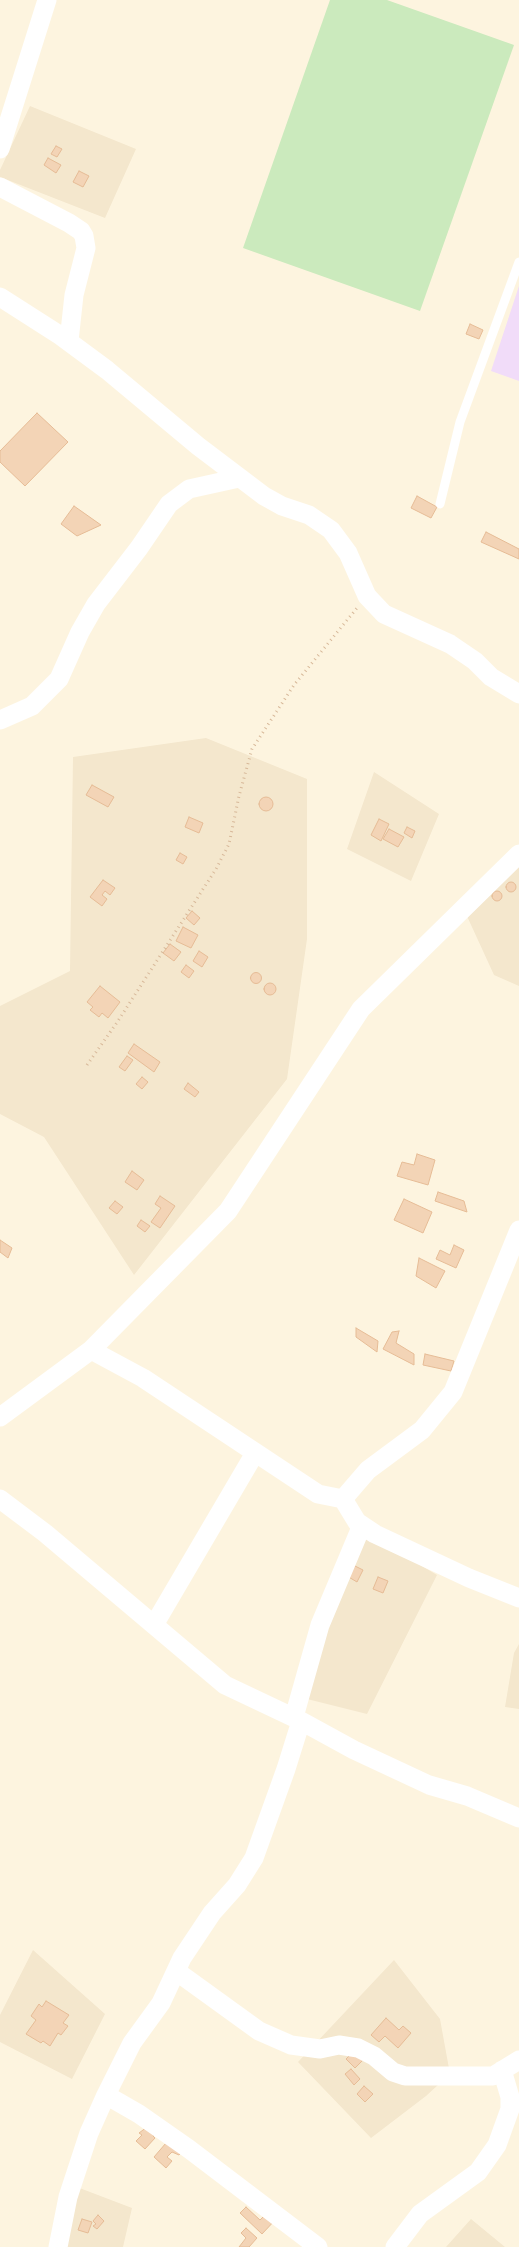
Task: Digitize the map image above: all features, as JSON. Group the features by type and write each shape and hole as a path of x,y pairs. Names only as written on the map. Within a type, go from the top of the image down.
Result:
{"street":[{"path":"0,149 47,0"},
{"path":"0,187 69,223 81,231 84,236 86,248 74,295 69,342"},
{"path":"0,297 69,342 107,370 239,478 264,496 282,506 309,515 331,530 348,553 367,596 384,614 450,644 475,660 491,677 519,694"},
{"path":"0,720 32,706 59,679 80,632 96,604 139,548 169,504 190,489 239,478"},
{"path":"0,1417 91,1350 228,1210 361,1009 519,854"},
{"path":"343,1498 368,1470 422,1430 453,1392 519,1230"},
{"path":"91,1350 143,1378 318,1494 343,1498"},
{"path":"154,1625 255,1453"},
{"path":"343,1498 357,1522 375,1534 469,1578 519,1598"},
{"path":"0,1499 45,1533 225,1685 297,1719 354,1750 429,1785 467,1796 519,1818"},
{"path":"58,2247 71,2188 89,2133 132,2042 161,2002 182,1958 212,1913 237,1885 254,1858 286,1769 320,1625 362,1525"},
{"path":"176,1971 260,2031 291,2045 320,2049 339,2045 358,2048 374,2056 393,2072 405,2076 493,2076 519,2060"},
{"path":"395,2247 420,2214 478,2172 497,2145 510,2109 510,2097 502,2070"},
{"path":"106,2095 139,2114 189,2149 318,2247"}],"lane":[{"path":"440,504 460,422 519,262"}],"path":[{"path":"87,1066 118,1021 220,861 228,844 238,796 252,749 294,685 367,596"}],"shaded area":[{"path":"30,106 136,149 105,218 0,177 0,170"},
{"path":"519,286 519,381 491,371"},
{"path":"206,738 307,779 307,939 287,1079 134,1275 44,1137 0,1114 0,1006 70,971 73,757"},
{"path":"374,772 439,814 411,881 347,849"},
{"path":"519,863 519,986 494,975 466,914"},
{"path":"358,1528 437,1575 367,1714 303,1698"},
{"path":"519,1644 519,1709 505,1707 514,1653"},
{"path":"33,1950 105,2014 72,2079 0,2042 0,2015"},
{"path":"394,1960 440,2019 450,2074 426,2096 371,2138 298,2062"},
{"path":"69,2184 132,2208 123,2247 60,2247"},
{"path":"471,2219 505,2247 446,2247"}],"green space":[{"path":"330,0 387,0 514,45 420,311 243,248"}],"building":[{"path":"56,146 62,149 57,157 51,154"},
{"path":"48,158 61,165 56,173 44,165"},
{"path":"79,171 89,176 83,187 73,182"},
{"path":"470,324 483,330 479,339 466,334"},
{"path":"37,413 68,442 25,486 0,462 0,451"},
{"path":"417,496 437,507 431,518 411,508"},
{"path":"74,506 101,525 77,536 61,524"},
{"path":"486,532 519,549 519,559 481,542"},
{"path":"92,785 114,797 108,807 86,795"},
{"path":"266,797 271,799 273,804 271,809 266,811 261,809 259,804 261,799"},
{"path":"189,817 203,823 199,833 185,827"},
{"path":"379,819 389,824 381,841 371,835"},
{"path":"407,827 415,831 412,838 404,833"},
{"path":"389,829 404,837 398,847 383,839"},
{"path":"180,853 187,857 183,864 176,860"},
{"path":"103,880 115,888 110,895 105,891 102,895 107,899 102,906 90,897"},
{"path":"509,882 513,882 516,887 515,891 509,892 506,889 506,885"},
{"path":"497,891 502,896 497,901 492,896"},
{"path":"192,911 200,918 194,925 186,918"},
{"path":"183,927 198,935 191,948 176,941"},
{"path":"170,944 181,952 174,961 163,953"},
{"path":"199,951 208,957 202,967 193,961"},
{"path":"186,965 194,971 189,978 181,972"},
{"path":"256,972 262,978 256,984 250,978"},
{"path":"268,983 272,983 276,989 272,995 268,995 264,991 264,987"},
{"path":"100,986 120,1002 108,1018 102,1013 99,1017 90,1010 93,1007 87,1002"},
{"path":"134,1044 160,1062 154,1072 128,1053"},
{"path":"127,1056 133,1060 125,1071 119,1067"},
{"path":"142,1077 148,1082 142,1089 136,1084"},
{"path":"188,1083 199,1092 195,1097 184,1089"},
{"path":"417,1154 435,1160 428,1185 397,1176 402,1162 414,1165"},
{"path":"132,1171 144,1180 137,1190 125,1182"},
{"path":"438,1192 464,1201 467,1212 435,1201"},
{"path":"160,1196 175,1206 160,1228 151,1222 161,1208 155,1204"},
{"path":"404,1199 432,1212 423,1233 394,1220"},
{"path":"115,1201 123,1207 117,1214 109,1208"},
{"path":"141,1220 150,1226 145,1232 137,1226"},
{"path":"0,1240 12,1248 8,1258 0,1252"},
{"path":"454,1245 464,1250 456,1268 436,1259 440,1250 450,1255"},
{"path":"419,1258 445,1271 436,1288 416,1276"},
{"path":"356,1328 378,1341 377,1352 356,1337"},
{"path":"399,1331 396,1343 414,1354 414,1365 383,1349 392,1332"},
{"path":"425,1354 454,1361 451,1371 423,1365"},
{"path":"353,1565 363,1570 357,1582 347,1576"},
{"path":"378,1577 388,1581 383,1593 373,1589"},
{"path":"46,2001 69,2015 63,2023 68,2026 61,2035 58,2033 50,2046 26,2034 36,2020 31,2016 39,2004 42,2007"},
{"path":"386,2018 399,2030 403,2026 411,2033 398,2048 385,2036 379,2042 371,2035"},
{"path":"356,2049 365,2058 355,2068 346,2059"},
{"path":"351,2069 360,2079 354,2085 345,2074"},
{"path":"364,2086 373,2094 365,2102 357,2094"},
{"path":"147,2127 157,2130 153,2136 155,2138 145,2149 136,2141 142,2135 139,2133"},
{"path":"166,2143 184,2149 179,2155 172,2152 167,2157 172,2161 166,2168 154,2157"},
{"path":"246,2207 260,2220 269,2211 277,2218 262,2234 240,2213"},
{"path":"98,2215 104,2221 97,2229 93,2226 96,2224 93,2221"},
{"path":"82,2219 92,2222 88,2233 78,2230"},
{"path":"246,2228 257,2238 249,2247 239,2247 246,2238 241,2233"}]}
